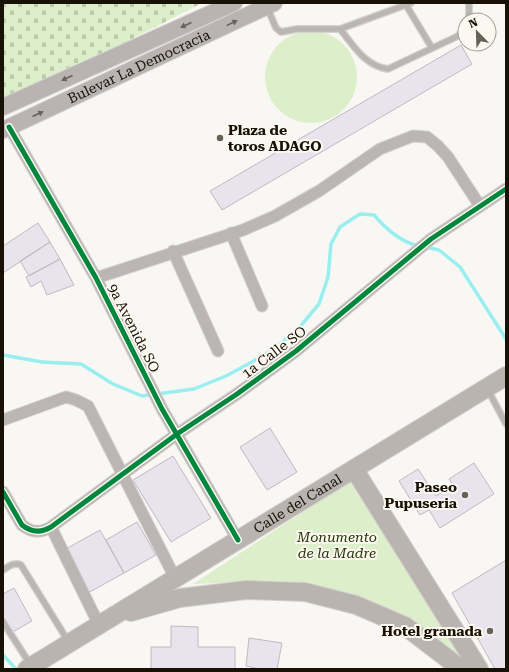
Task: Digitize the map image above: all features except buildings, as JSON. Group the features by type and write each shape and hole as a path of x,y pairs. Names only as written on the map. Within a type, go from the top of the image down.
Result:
{"highway":[{"name":"Calle del Canal","path":"29,668 506,376"},
{"path":"354,469 479,669"},
{"path":"104,622 180,598 246,590 305,592 356,605 405,626 461,669"}],"main road":[{"name":"Bulevar La Democracia","path":"3,107 234,3"},
{"name":"Bulevar La Democracia","path":"6,129 270,5"}],"street":[{"name":"9a Avenida SO","path":"6,129 96,278 146,380 238,540"},
{"path":"96,278 231,234 275,216 319,191 380,149 413,136 427,137 438,146 448,157 480,206"},
{"name":"1a Calle SO","path":"52,527 177,434 296,352 431,239 506,190"},
{"path":"231,234 262,306"},
{"path":"173,252 218,351"},
{"path":"3,420 66,397 88,406 175,578"},
{"path":"3,492 22,525 26,528 42,532 52,527 104,622"}],"lane":[{"path":"270,5 276,28 280,32 340,29 409,4 432,48"},
{"path":"340,29 368,62 378,68 388,69 457,36"},
{"path":"487,388 506,424"},
{"path":"3,570 18,563 22,565 69,643"},
{"path":"3,622 29,668"}],"green space":[{"path":"3,3 202,3 68,72 3,101"},
{"path":"311,31 329,34 344,44 354,59 357,77 354,95 344,110 329,120 311,123 293,120 278,110 268,95 265,77 268,59 278,44 293,34"},
{"name":"Monumento de la Madre","path":"350,481 463,660 416,624 384,607 358,598 304,586 249,583 193,584"}],"waterway":[{"path":"3,355 42,362 81,364 113,384 142,396 194,389 226,376 250,363 274,349 298,329 319,304 328,277 331,244 340,227 360,214 374,215 394,234 412,244 419,246"},
{"path":"425,247 439,250 460,267 506,339"},
{"path":"3,655 16,669"}],"cycle path":[{"path":"9,127 96,278 162,409 238,540"},
{"path":"3,492 22,525 33,531 40,531 51,527 177,434 237,394 296,351 431,239 506,189"}],"place":[{"name":"Plaza de toros ADAGO","path":"220,138"},
{"name":"Paseo Pupuseria","path":"465,495"},
{"name":"Hotel granada","path":"490,631"}]}
